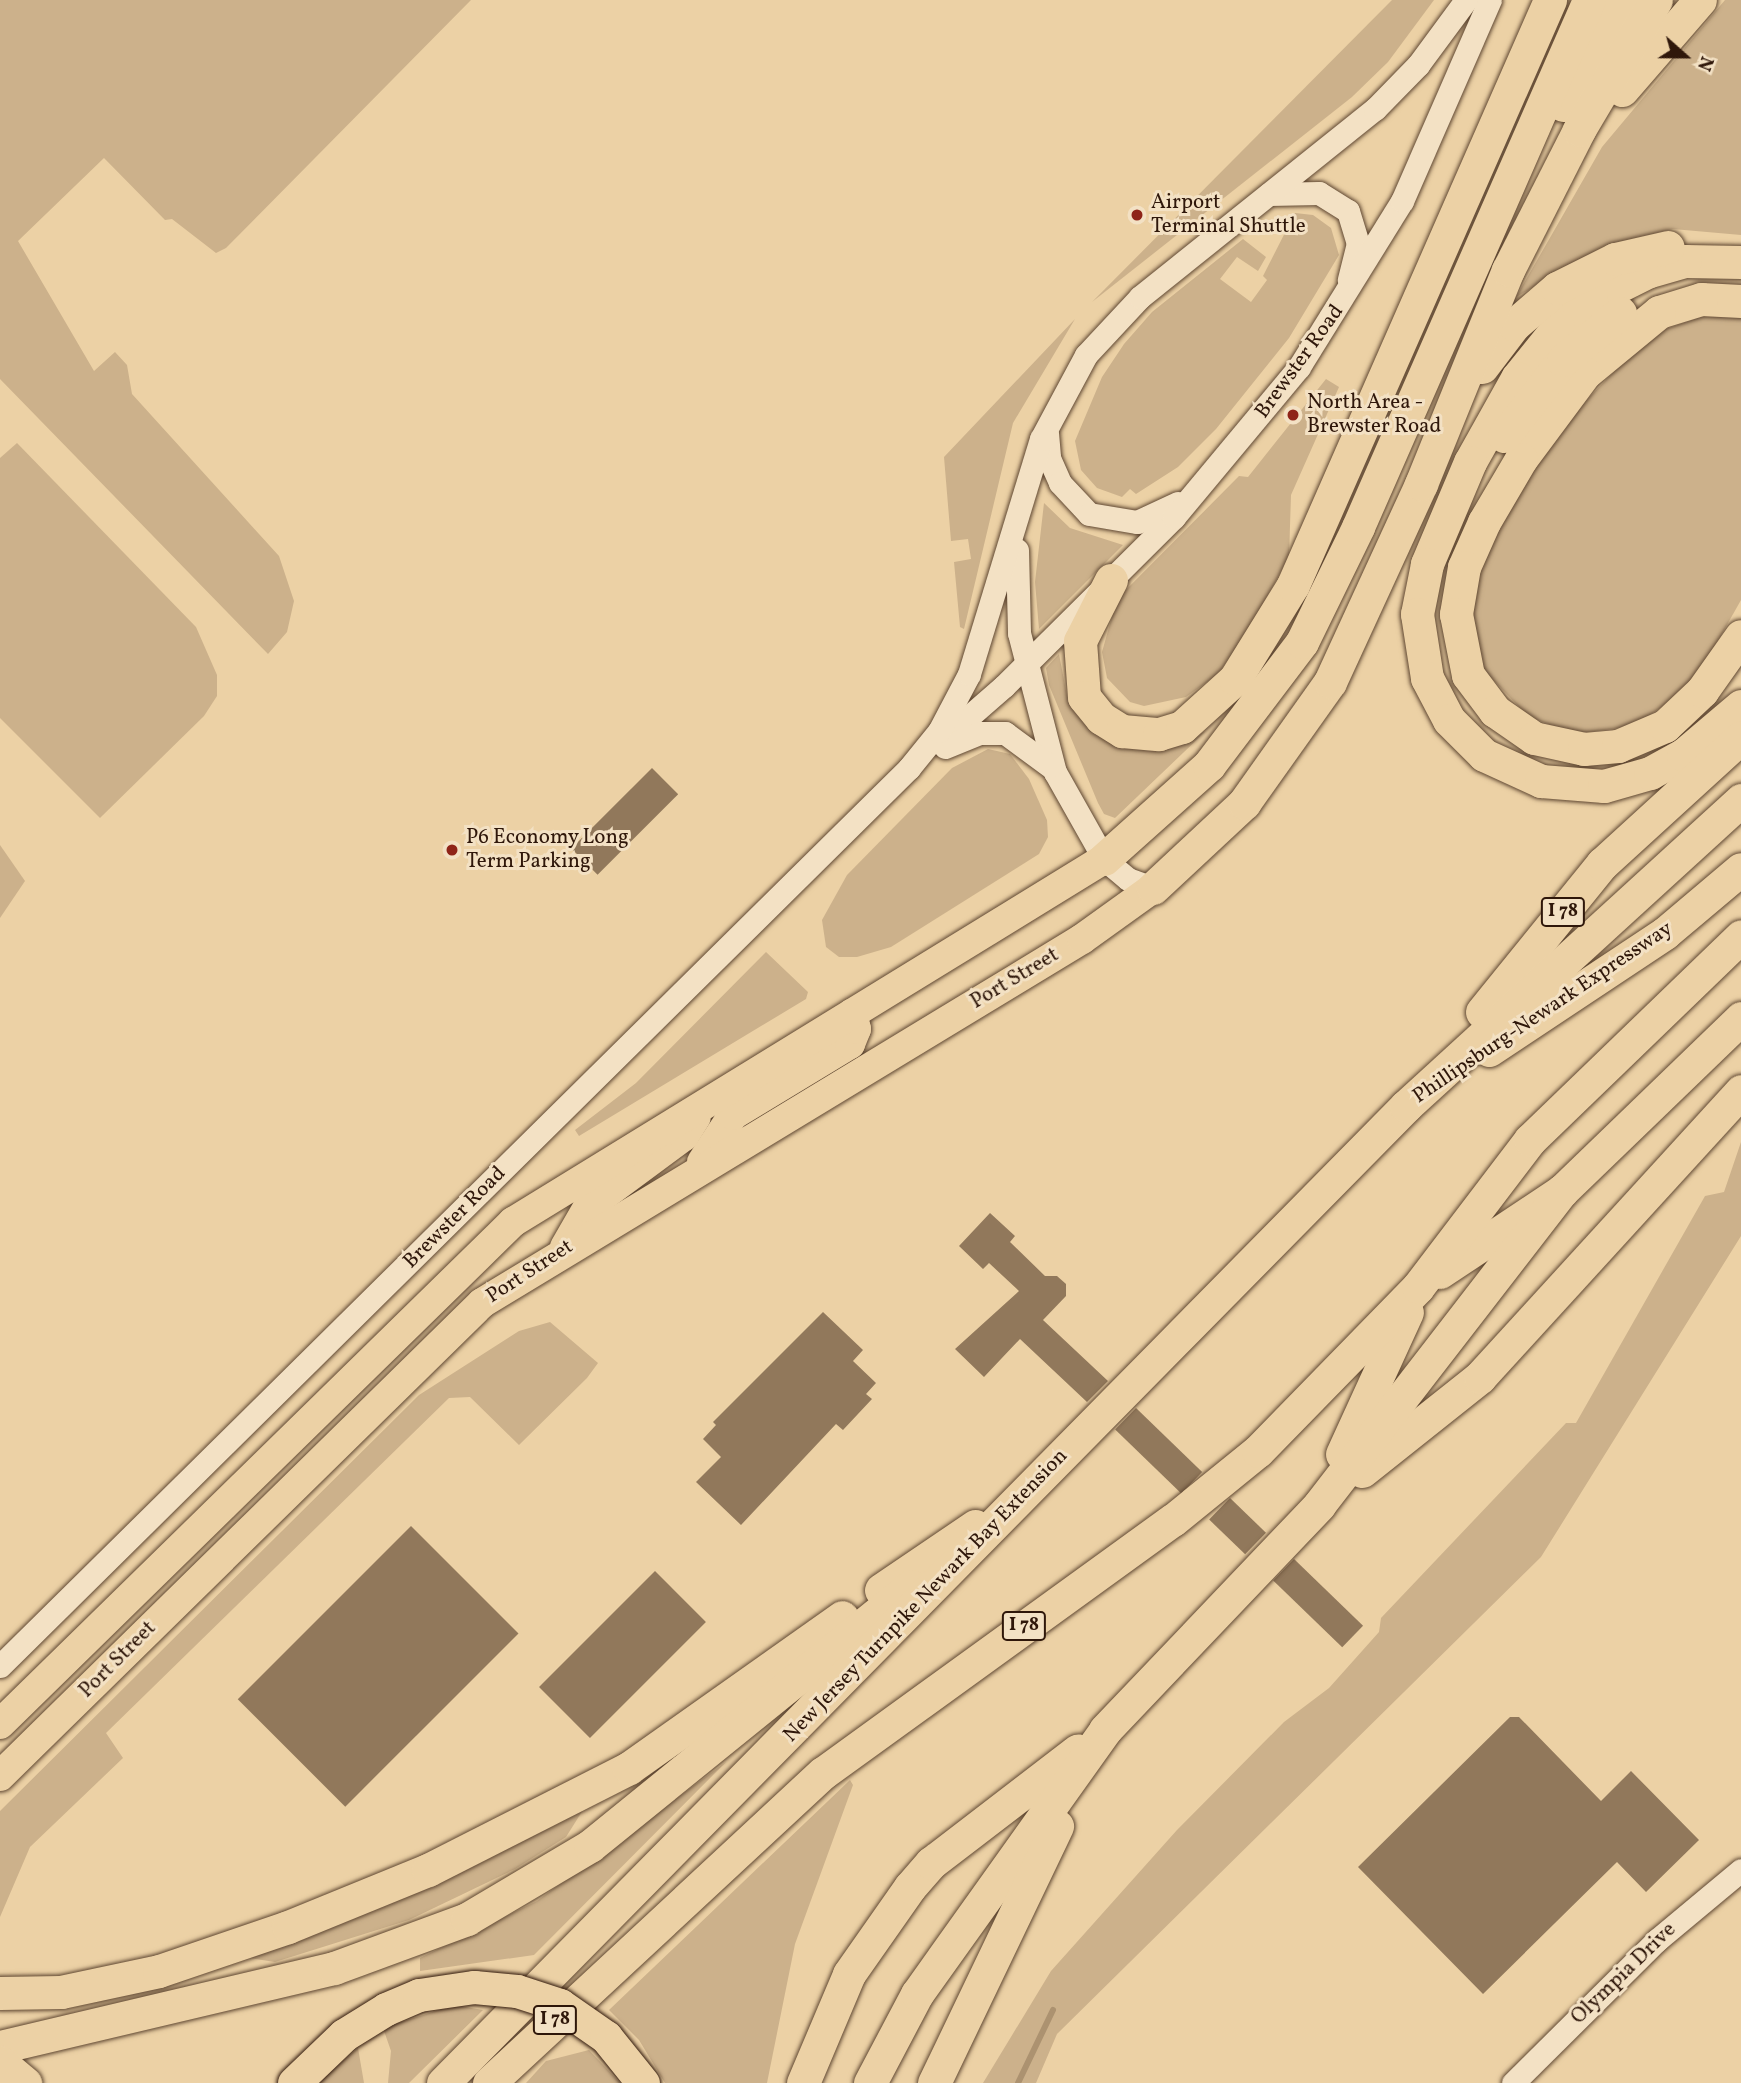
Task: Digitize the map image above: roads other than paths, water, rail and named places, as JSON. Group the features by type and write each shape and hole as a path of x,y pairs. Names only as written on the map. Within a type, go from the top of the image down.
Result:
{"highway":[{"path":"1376,398 1528,0"},
{"path":"1111,580 1080,641 1084,696 1101,719 1122,730 1171,732 1216,701 1266,634 1306,560 1550,0"},
{"path":"1104,859 1196,780 1286,667 1344,560 1589,0"},
{"path":"1448,320 1623,0"},
{"path":"1153,888 1244,803 1313,710 1354,636 1421,484 1525,234 1656,0"},
{"path":"1525,234 1609,106 1700,0"},
{"path":"1421,484 1490,355 1541,299 1576,276 1635,252 1674,246 1741,260"},
{"path":"1741,260 1685,261 1649,271 1591,300 1558,327 1517,378 1493,418 1427,564 1418,624 1433,692 1465,738 1511,771 1572,786 1619,784 1684,755 1741,706"},
{"path":"1427,564 1498,443 1578,345 1625,310 1656,296 1702,290 1741,299"},
{"path":"1741,299 1701,299 1659,312 1585,373 1521,458 1484,522 1464,567 1456,614 1468,675 1495,710 1534,738 1584,749 1618,746 1665,726 1702,691 1741,636"},
{"name":"Phillipsburg-Newark Expressway","path":"1406,1106 1602,864 1741,737"},
{"path":"1406,1106 1741,800"},
{"name":"Phillipsburg-Newark Expressway","path":"1406,1106 1665,933 1741,869"},
{"name":"I 78","path":"489,2083 814,1781 1217,1486 1301,1409 1418,1287 1530,1140 1741,936"},
{"name":"I 78","path":"1418,1287 1562,1191 1741,1018"},
{"path":"1319,1505 1480,1377 1741,1091"},
{"name":"New Jersey Turnpike Newark Bay Extension","path":"443,2083 1035,1486 1406,1106"},
{"path":"870,2083 917,1994 1105,1730 1319,1505 1562,1191"},
{"path":"1319,1505 1418,1287"},
{"path":"0,1993 78,1990 187,1962 363,1898 523,1826 628,1768 1035,1486"},
{"path":"0,2048 212,1999 402,1946 467,1919 550,1872 626,1818 1035,1486"},
{"path":"803,2083 849,1973 909,1887 931,1863 1105,1730"},
{"path":"934,2083 1105,1730"},
{"path":"294,2083 344,2035 386,2009 435,1992 485,1987 539,1997 585,2021 643,2083"},
{"path":"0,2062 25,2083"}],"main road":[{"name":"Port Street","path":"0,1724 490,1241 551,1194 1104,859"},
{"name":"Port Street","path":"0,1776 451,1329 565,1248 1082,939 1153,888"},
{"path":"698,1168 733,1115 850,1044 856,1029 852,1013"},
{"path":"565,1248 588,1207 684,1136 709,1099"}],"street":[{"name":"Brewster Road","path":"909,768 939,731 969,674 1048,422 1075,371 1111,325 1397,88 1466,0"},
{"name":"Brewster Road","path":"0,1666 909,768 1025,665 1203,486 1341,307 1402,201 1490,0"},
{"path":"1268,195 1292,190 1319,193 1340,204 1354,221 1358,243 1341,307"},
{"path":"1048,422 1049,457 1060,483 1078,506 1101,519 1137,522 1203,486"},
{"name":"Brewster Road","path":"1025,496 1016,578 1025,665 1055,772 1104,859 1128,879 1153,888"},
{"path":"909,768 962,739 993,731 1018,738 1055,772"},
{"name":"Olympia Drive","path":"1513,2083 1664,1934 1741,1870"}],"waterway":[{"path":"1018,2083 1053,2010"}],"place":[{"name":"Airport Terminal Shuttle","path":"1137,215"},
{"name":"North Area - Brewster Road","path":"1293,415"},
{"name":"P6 Economy Long Term Parking","path":"452,850"}]}
